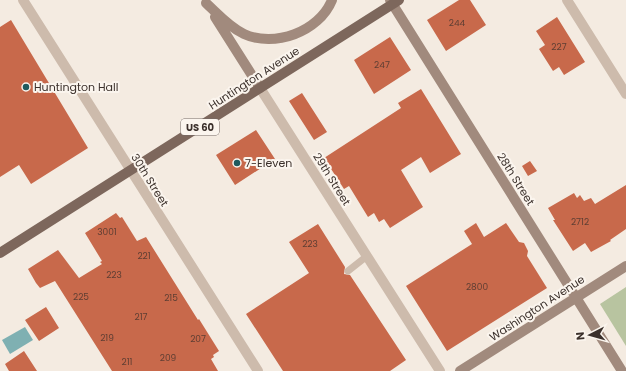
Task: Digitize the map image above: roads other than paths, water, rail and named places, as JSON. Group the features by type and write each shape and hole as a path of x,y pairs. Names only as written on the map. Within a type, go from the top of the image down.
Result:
{"main road":[{"name":"Huntington Avenue","path":"0,253 131,171 394,1"}],"street":[{"name":"30th Street","path":"24,0 258,371"},
{"path":"205,1 230,26 238,31 254,38 270,39 295,34 311,26 321,16 332,0"},
{"path":"567,0 626,94"},
{"name":"29th Street","path":"205,1 440,371"},
{"name":"28th Street","path":"394,1 622,371"},
{"name":"Washington Avenue","path":"460,371 626,266"}],"lane":[{"path":"348,271 367,256"}],"water":[{"path":"25,327 33,340 10,354 2,340"}],"place":[{"name":"Huntington Hall","path":"26,87"},
{"name":"7-Eleven","path":"237,163"}]}
